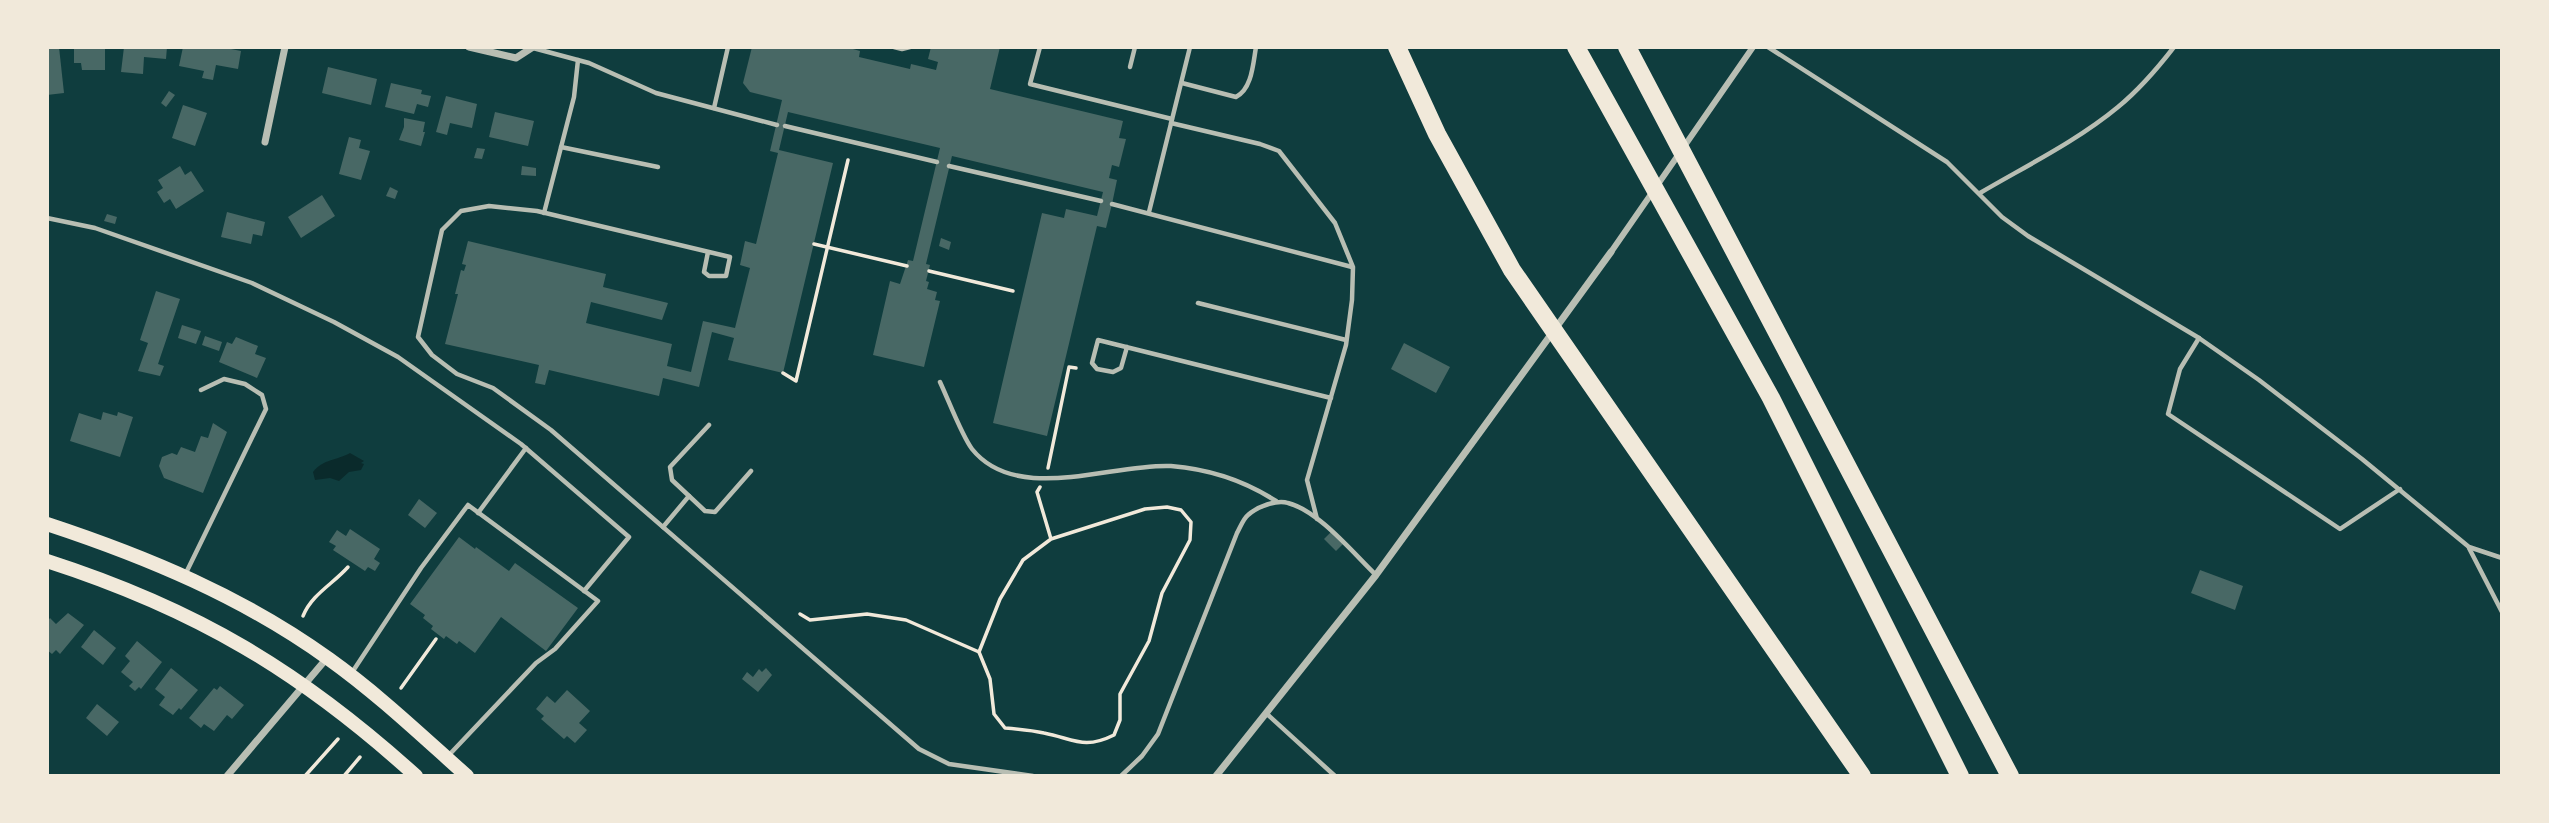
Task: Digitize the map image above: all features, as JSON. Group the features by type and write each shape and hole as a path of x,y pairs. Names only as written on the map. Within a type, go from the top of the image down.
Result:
{"highway":[{"path":"1397,47 1437,134 1511,270 1862,776"},
{"path":"1576,47 1771,398 1960,776"},
{"path":"1627,47 2010,776"},
{"path":"1642,47 1662,112"}],"main road":[{"path":"47,524 185,576 261,615 350,675 467,776"},
{"path":"47,561 130,590 192,617 252,650 335,707 416,776"}],"street":[{"path":"265,142 285,47"},
{"path":"469,47 516,58 533,48"},
{"path":"516,58 519,47"},
{"path":"1216,776 1376,575 1611,252 1753,47"},
{"path":"227,776 327,658"}],"lane":[{"path":"714,108 728,47"},
{"path":"894,47 911,47"},
{"path":"1040,47 1030,84 1279,151 1335,223 1353,267 1352,300 1346,340 1307,480 1318,519"},
{"path":"1130,67 1135,47"},
{"path":"1149,212 1191,47"},
{"path":"1182,83 1236,97 1247,89 1256,47"},
{"path":"1768,47 1939,157 1980,193 2002,217 2028,236 2199,338 2259,380 2400,489 2469,547 2502,558"},
{"path":"1980,193 2094,125 2118,107 2144,84 2174,47"},
{"path":"533,48 578,60 656,93 776,125"},
{"path":"544,213 573,97 578,60"},
{"path":"785,126 937,162"},
{"path":"561,146 658,167"},
{"path":"949,166 1101,201"},
{"path":"1112,204 1353,267"},
{"path":"708,252 704,272 709,276 726,276 730,257 544,213 489,206 461,211 442,230 418,337 432,355 457,374 493,388 551,430 919,749 949,764 1033,776"},
{"path":"47,218 94,228 252,283 322,316 398,357 526,448 629,537 584,591"},
{"path":"1198,303 1346,340"},
{"path":"2199,338 2179,369 2168,414 2340,529 2400,489"},
{"path":"1127,347 1121,368 1113,372 1097,369 1092,363 1098,340 1127,347 1331,398"},
{"path":"185,576 267,409 262,395 245,384 224,379 201,390"},
{"path":"940,382 972,449 997,470 1035,479 1170,466 1209,472 1253,487 1278,503"},
{"path":"709,425 670,467 672,480 705,511 715,512 751,471"},
{"path":"478,513 526,448"},
{"path":"663,527 689,496"},
{"path":"1121,776 1142,756 1158,734 1237,533 1247,515 1271,503 1287,502 1318,519 1376,575"},
{"path":"350,675 421,568 468,505 598,601 555,649 536,663 446,757"},
{"path":"2469,547 2502,612"},
{"path":"1266,713 1335,776"}],"path":[{"path":"783,373 796,381 848,160"},
{"path":"814,244 907,266"},
{"path":"929,271 1013,291"},
{"path":"1051,539 1037,492 1045,478 1069,367 1076,368"},
{"path":"1167,507 1181,510 1191,522 1191,540 1162,593 1149,641 1121,694 1120,720 1114,734 1100,742 1079,743 1044,733 1005,728 994,714 990,679 979,652 1000,599 1023,560 1051,539 1145,509 1167,507"},
{"path":"303,616 319,592 335,581 348,567"},
{"path":"800,614 810,620 867,614 906,620 979,652"},
{"path":"401,688 436,639"},
{"path":"305,776 338,739"},
{"path":"344,776 360,757"}],"water":[{"path":"350,453 364,461 361,463 364,464 361,470 349,472 339,481 330,478 315,480 313,472 317,468"}],"building":[{"path":"47,47 59,47 64,93 47,95"},
{"path":"74,47 105,47 105,70 82,70 81,63 74,63"},
{"path":"124,47 167,47 166,59 144,57 143,74 121,72"},
{"path":"183,47 221,47 241,51 238,69 216,65 213,80 202,78 204,71 179,66"},
{"path":"752,47 846,47 860,51 859,57 910,69 911,64 936,70 938,62 928,59 931,47 1000,47 990,89 1123,121 1119,138 1126,139 1119,167 1112,165 1109,178 1117,180 1112,204 1106,228 1097,226 1047,436 993,423 1042,213 1064,218 1066,209 1097,216 1103,192 952,156 926,264 930,265 927,289 937,292 935,300 940,301 924,367 873,355 890,281 900,284 908,260 913,261 940,148 788,112 779,150 833,163 783,373 728,360 734,338 712,332 699,387 663,378 659,396 549,370 545,385 535,383 539,365 445,344 458,294 455,294 461,270 464,271 466,265 462,264 468,241 606,274 603,287 668,303 662,320 591,302 586,323 672,344 667,366 691,372 703,321 735,328 750,268 740,265 745,241 756,244 778,153 770,151 782,100 750,92 743,83"},
{"path":"328,67 377,79 371,105 322,93"},
{"path":"391,83 422,90 421,94 431,96 428,107 417,104 414,114 385,107"},
{"path":"169,91 175,95 166,107 161,103"},
{"path":"446,96 477,104 472,128 450,123 447,135 436,132"},
{"path":"183,105 207,113 195,146 172,138"},
{"path":"495,112 534,121 528,146 489,137"},
{"path":"404,118 425,122 421,146 399,140"},
{"path":"349,137 361,140 359,148 370,151 361,180 339,174"},
{"path":"477,148 485,149 482,159 474,158"},
{"path":"180,166 185,175 191,171 204,191 176,209 170,199 164,203 157,192 163,188 158,180"},
{"path":"522,166 536,168 536,176 521,175"},
{"path":"390,187 398,191 395,199 386,196"},
{"path":"322,195 335,216 301,238 288,217"},
{"path":"227,212 265,222 262,236 253,234 251,244 221,237"},
{"path":"107,214 117,217 115,224 104,221"},
{"path":"941,238 951,242 949,250 939,246"},
{"path":"156,291 180,299 158,364 164,366 160,376 138,371 148,343 140,340"},
{"path":"182,325 201,331 196,344 178,338"},
{"path":"205,336 222,342 219,351 202,345"},
{"path":"236,337 258,346 255,354 266,358 257,378 219,362 227,342 232,344"},
{"path":"1404,343 1450,367 1436,393 1391,369"},
{"path":"103,412 117,416 118,412 133,417 120,457 70,441 79,413 101,420"},
{"path":"213,423 227,432 203,493 164,478 159,466 162,457 172,453 177,455 181,447 195,452 201,436 208,438"},
{"path":"419,499 437,513 425,528 408,515"},
{"path":"350,529 380,549 374,559 380,563 375,571 368,567 365,571 333,550 336,546 329,542 337,530 346,536"},
{"path":"1331,532 1343,544 1336,551 1324,539"},
{"path":"459,537 509,571 515,563 578,608 546,651 501,617 475,653 459,641 457,644 446,636 444,639 431,629 433,626 423,618 425,615 410,604"},
{"path":"2200,570 2243,586 2235,610 2191,593"},
{"path":"68,613 84,625 60,654 56,650 52,654 47,650 47,622 50,618 56,624"},
{"path":"94,630 116,648 103,665 81,647"},
{"path":"137,641 162,662 141,689 139,687 135,691 129,686 133,682 121,672 130,661 125,656"},
{"path":"171,668 198,690 181,710 179,708 173,715 159,705 165,697 155,689"},
{"path":"766,668 772,675 758,692 742,679 747,672 753,677 759,669 762,672"},
{"path":"220,686 244,705 232,719 227,715 214,731 204,724 201,728 189,718 214,688 217,690"},
{"path":"567,690 590,711 579,723 587,730 575,743 567,736 564,739 541,719 544,716 536,709 547,696 555,703"},
{"path":"97,704 119,722 107,736 86,718"}]}
